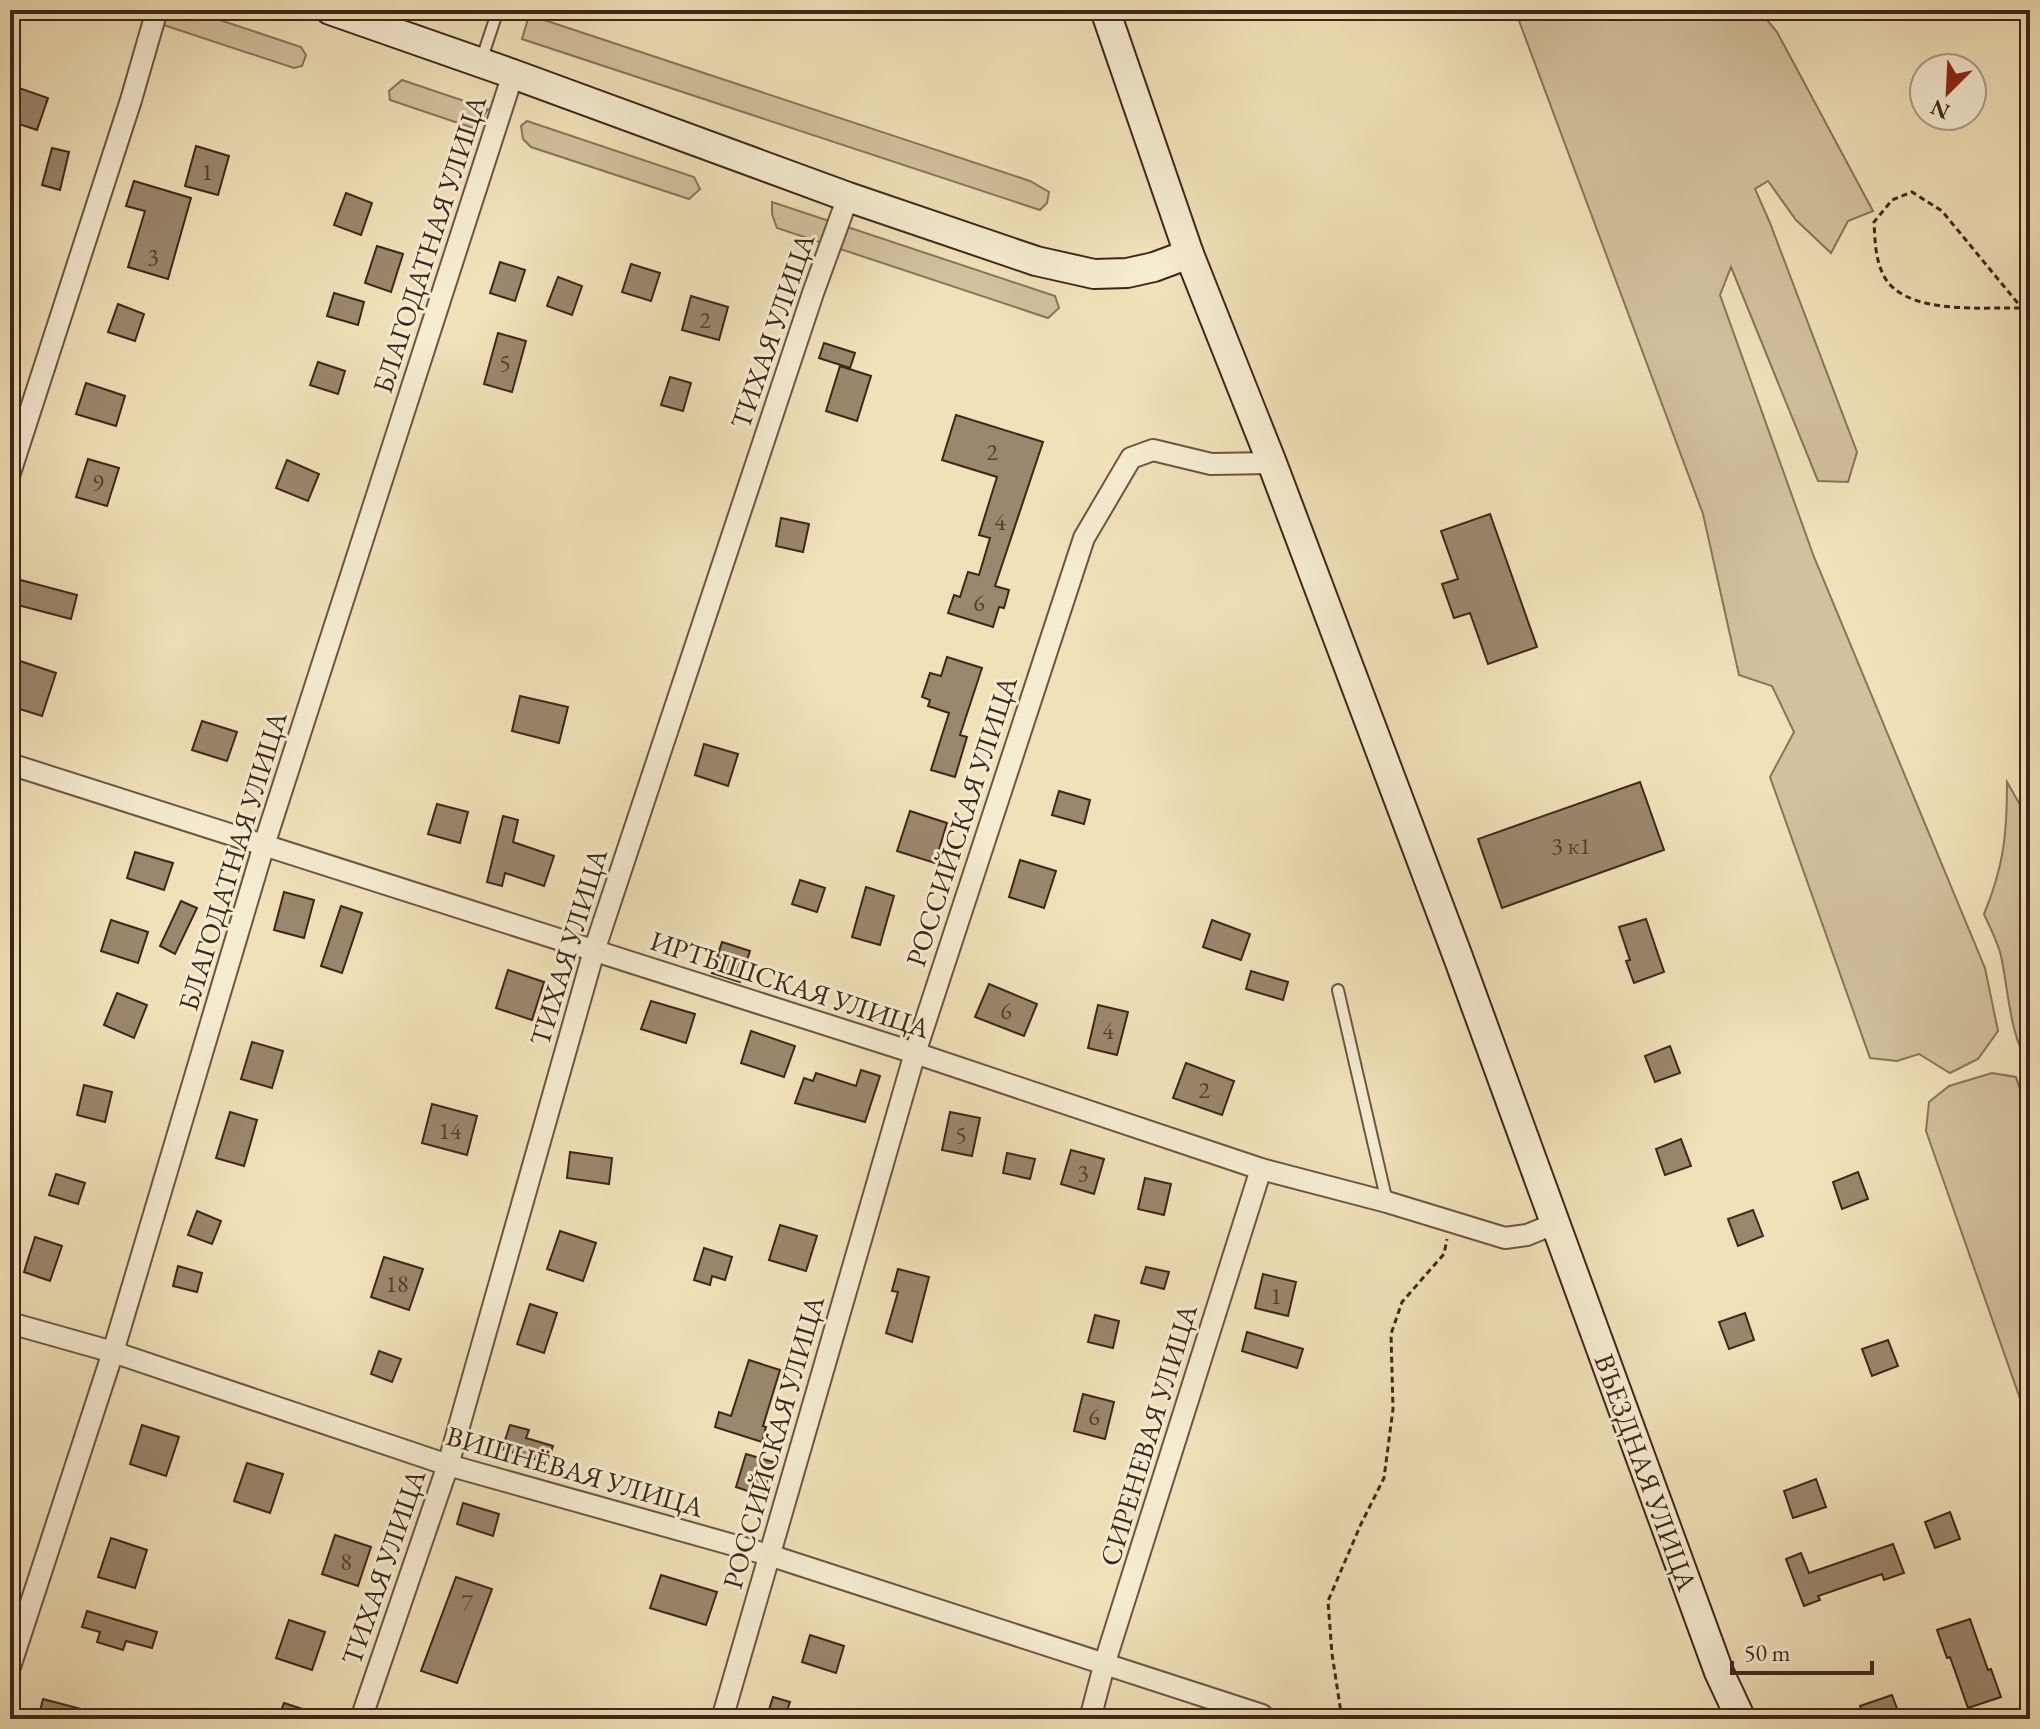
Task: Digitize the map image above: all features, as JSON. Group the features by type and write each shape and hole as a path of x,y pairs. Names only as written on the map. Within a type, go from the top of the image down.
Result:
{"street":[{"path":"10,473 131,100 157,10"},
{"path":"330,10 848,197 1036,261 1094,274 1127,273 1189,254"},
{"name":"ВЪЕЗДНАЯ УЛИЦА","path":"1105,10 1189,254 1272,463 1458,957 1719,1672 1741,1719"},
{"name":"БЛАГОДАТНАЯ УЛИЦА","path":"10,1667 113,1352 264,845 513,74"},
{"name":"ТИХАЯ УЛИЦА","path":"361,1719 448,1465 594,951 813,293 848,197"},
{"name":"РОССИЙСКАЯ УЛИЦА","path":"722,1719 915,1053 1084,538 1131,458 1153,450 1211,464 1272,463"},
{"name":"ИРТЫШСКАЯ УЛИЦА","path":"10,764 915,1053 1261,1169 1387,1202 1505,1238 1527,1235 1554,1224"},
{"name":"СИРЕНЕВАЯ УЛИЦА","path":"1090,1719 1105,1662 1261,1169"},
{"name":"ВИШНЁВАЯ УЛИЦА","path":"10,1323 113,1352 448,1465 769,1555 1262,1715"}],"lane":[{"path":"480,63 498,10"},
{"path":"1338,990 1387,1202"}],"path":[{"path":"2020,308 1948,307 1922,303 1904,295 1883,275 1875,249 1874,222 1892,200 1912,192 1942,211 2030,318"},
{"path":"1342,1719 1328,1601 1384,1478 1393,1409 1391,1334 1402,1302 1444,1254 1450,1222"}],"shaded area":[{"path":"118,10 190,10 301,47 306,55 302,66 294,68"},
{"path":"1515,10 1759,10 1777,32 1873,211 1848,221 1831,253 1796,220 1768,181 1755,189 1857,452 1848,482 1818,481 1731,267 1720,295 1814,557 1985,968 1998,1031 1978,1059 1950,1073 1919,1054 1897,1061 1870,1058 1770,777 1794,732 1772,686 1739,675 1703,514"},
{"path":"529,15 1030,181 1049,192 1047,203 1040,210 522,39"},
{"path":"402,80 488,109 476,129 390,100 389,91"},
{"path":"527,121 694,177 700,189 689,199 531,147 523,139 521,126"},
{"path":"772,202 1055,296 1059,308 1048,318 777,228"},
{"path":"2007,782 2030,822 2030,1067 2014,1027 2000,951 1984,914 2003,850"},
{"path":"1992,1073 2016,1077 2030,1121 2030,1427 1926,1131 1929,1102 1949,1086"}],"building":[{"path":"16,87 48,98 37,130 10,121 10,105"},
{"path":"196,146 229,156 218,195 185,186"},
{"path":"52,148 69,152 60,190 42,185"},
{"path":"134,181 191,198 168,279 128,267 145,211 126,206"},
{"path":"346,193 372,203 361,235 334,225"},
{"path":"377,246 403,254 391,292 365,283"},
{"path":"500,262 525,270 515,301 490,293"},
{"path":"631,264 660,273 651,301 622,292"},
{"path":"558,277 582,286 572,315 547,306"},
{"path":"334,293 364,302 358,325 327,316"},
{"path":"691,296 728,307 719,340 682,330"},
{"path":"118,304 144,314 135,341 108,332"},
{"path":"498,333 526,341 512,392 484,384"},
{"path":"824,343 855,353 850,368 819,358"},
{"path":"318,362 345,371 338,394 310,385"},
{"path":"840,366 871,376 857,421 826,411"},
{"path":"670,377 691,383 683,411 661,405"},
{"path":"86,383 125,396 116,426 76,414"},
{"path":"956,415 1043,442 995,586 1009,590 1004,608 999,607 993,627 948,613 954,595 960,597 968,572 979,575 990,538 979,535 997,477 942,460"},
{"path":"88,459 119,468 107,506 76,497"},
{"path":"287,460 319,474 308,501 276,488"},
{"path":"1490,514 1537,647 1488,664 1470,613 1454,618 1442,584 1458,579 1441,531"},
{"path":"781,518 809,524 803,552 776,546"},
{"path":"13,578 77,595 71,619 10,603"},
{"path":"947,657 982,668 960,735 967,737 955,777 931,770 949,713 928,706 930,700 922,697 930,673 941,676"},
{"path":"17,660 56,673 42,716 10,706 10,681"},
{"path":"520,696 568,707 559,743 512,731"},
{"path":"202,721 237,732 227,761 192,750"},
{"path":"704,744 738,754 728,786 695,775"},
{"path":"1640,782 1664,850 1502,908 1478,839"},
{"path":"1059,791 1090,800 1084,824 1052,815"},
{"path":"437,804 468,812 460,843 428,834"},
{"path":"910,811 947,823 935,863 897,851"},
{"path":"503,816 518,820 513,842 554,856 544,886 505,873 502,886 487,882"},
{"path":"135,852 173,863 164,890 127,878"},
{"path":"1020,860 1056,871 1044,908 1009,897"},
{"path":"800,880 825,888 817,912 792,904"},
{"path":"866,887 894,896 880,945 852,937"},
{"path":"284,892 314,900 304,938 274,930"},
{"path":"181,901 197,908 175,954 160,946"},
{"path":"341,906 362,913 342,973 321,966"},
{"path":"1646,919 1664,972 1634,983 1619,927"},
{"path":"111,920 148,932 138,963 101,951"},
{"path":"1212,920 1250,934 1241,960 1203,947"},
{"path":"722,942 750,951 740,982 712,973"},
{"path":"508,970 544,982 532,1020 496,1008"},
{"path":"1251,971 1288,982 1283,1000 1246,989"},
{"path":"989,984 1037,1004 1024,1036 975,1017"},
{"path":"117,993 147,1005 134,1038 104,1025"},
{"path":"651,1001 695,1014 686,1043 641,1029"},
{"path":"1098,1005 1128,1012 1117,1055 1088,1048"},
{"path":"751,1031 795,1046 784,1077 741,1063"},
{"path":"252,1042 283,1051 272,1088 241,1079"},
{"path":"1670,1046 1680,1073 1655,1082 1645,1056"},
{"path":"1186,1063 1234,1081 1222,1115 1173,1098"},
{"path":"861,1070 880,1076 865,1122 795,1103 804,1078 813,1081 816,1073 856,1086"},
{"path":"84,1085 112,1092 105,1122 77,1115"},
{"path":"432,1104 477,1116 467,1155 422,1143"},
{"path":"230,1112 257,1120 244,1166 216,1158"},
{"path":"950,1112 980,1118 972,1156 942,1150"},
{"path":"1681,1139 1691,1166 1665,1175 1656,1149"},
{"path":"1071,1150 1104,1159 1094,1194 1061,1184"},
{"path":"570,1152 612,1158 609,1184 567,1178"},
{"path":"1007,1153 1035,1159 1030,1179 1003,1173"},
{"path":"1858,1172 1868,1199 1842,1209 1833,1182"},
{"path":"56,1174 85,1183 78,1204 49,1195"},
{"path":"1145,1178 1171,1184 1164,1215 1138,1209"},
{"path":"1753,1210 1763,1236 1738,1246 1728,1219"},
{"path":"197,1211 221,1221 212,1244 188,1235"},
{"path":"780,1225 817,1236 806,1271 769,1260"},
{"path":"560,1231 596,1243 583,1281 547,1269"},
{"path":"35,1237 62,1246 50,1281 24,1272"},
{"path":"704,1248 732,1257 725,1280 712,1276 710,1285 694,1280"},
{"path":"384,1257 423,1269 409,1310 371,1297"},
{"path":"178,1266 202,1273 197,1292 173,1286"},
{"path":"1146,1267 1169,1272 1164,1289 1141,1283"},
{"path":"898,1269 929,1277 912,1342 886,1333 898,1292 892,1291"},
{"path":"1263,1274 1296,1282 1288,1316 1255,1308"},
{"path":"530,1304 557,1313 544,1353 517,1344"},
{"path":"1745,1313 1754,1340 1729,1349 1719,1322"},
{"path":"1095,1315 1119,1321 1113,1348 1088,1342"},
{"path":"1247,1332 1303,1349 1297,1368 1242,1351"},
{"path":"1888,1340 1898,1366 1872,1376 1862,1349"},
{"path":"379,1351 401,1359 392,1382 371,1374"},
{"path":"749,1360 780,1370 763,1426 766,1427 762,1442 715,1427 719,1412 731,1416"},
{"path":"1083,1394 1114,1402 1105,1439 1074,1431"},
{"path":"142,1425 179,1437 166,1476 130,1464"},
{"path":"510,1425 529,1430 526,1438 553,1446 547,1463 502,1449"},
{"path":"746,1454 773,1462 763,1496 736,1487"},
{"path":"247,1463 283,1474 270,1513 234,1501"},
{"path":"1816,1479 1826,1507 1793,1518 1784,1491"},
{"path":"463,1503 499,1514 493,1536 457,1524"},
{"path":"1950,1512 1960,1539 1935,1548 1925,1522"},
{"path":"335,1535 371,1547 358,1586 322,1574"},
{"path":"111,1538 147,1550 135,1588 98,1577"},
{"path":"1893,1544 1904,1573 1884,1580 1882,1574 1818,1596 1820,1600 1804,1606 1786,1559 1801,1553 1809,1573"},
{"path":"661,1575 717,1592 706,1625 650,1608"},
{"path":"456,1577 492,1589 457,1683 421,1671"},
{"path":"87,1611 157,1632 152,1648 126,1641 123,1650 97,1642 100,1632 82,1627"},
{"path":"1970,1619 2001,1697 1968,1708 1937,1630"},
{"path":"289,1620 325,1632 312,1670 276,1658"},
{"path":"810,1635 844,1646 836,1673 802,1662"},
{"path":"1892,1695 1901,1719 1864,1719 1860,1706"},
{"path":"773,1697 790,1702 784,1719 767,1716"},
{"path":"43,1699 100,1714 99,1719 38,1719"},
{"path":"284,1703 324,1716 324,1719 278,1719"}]}
